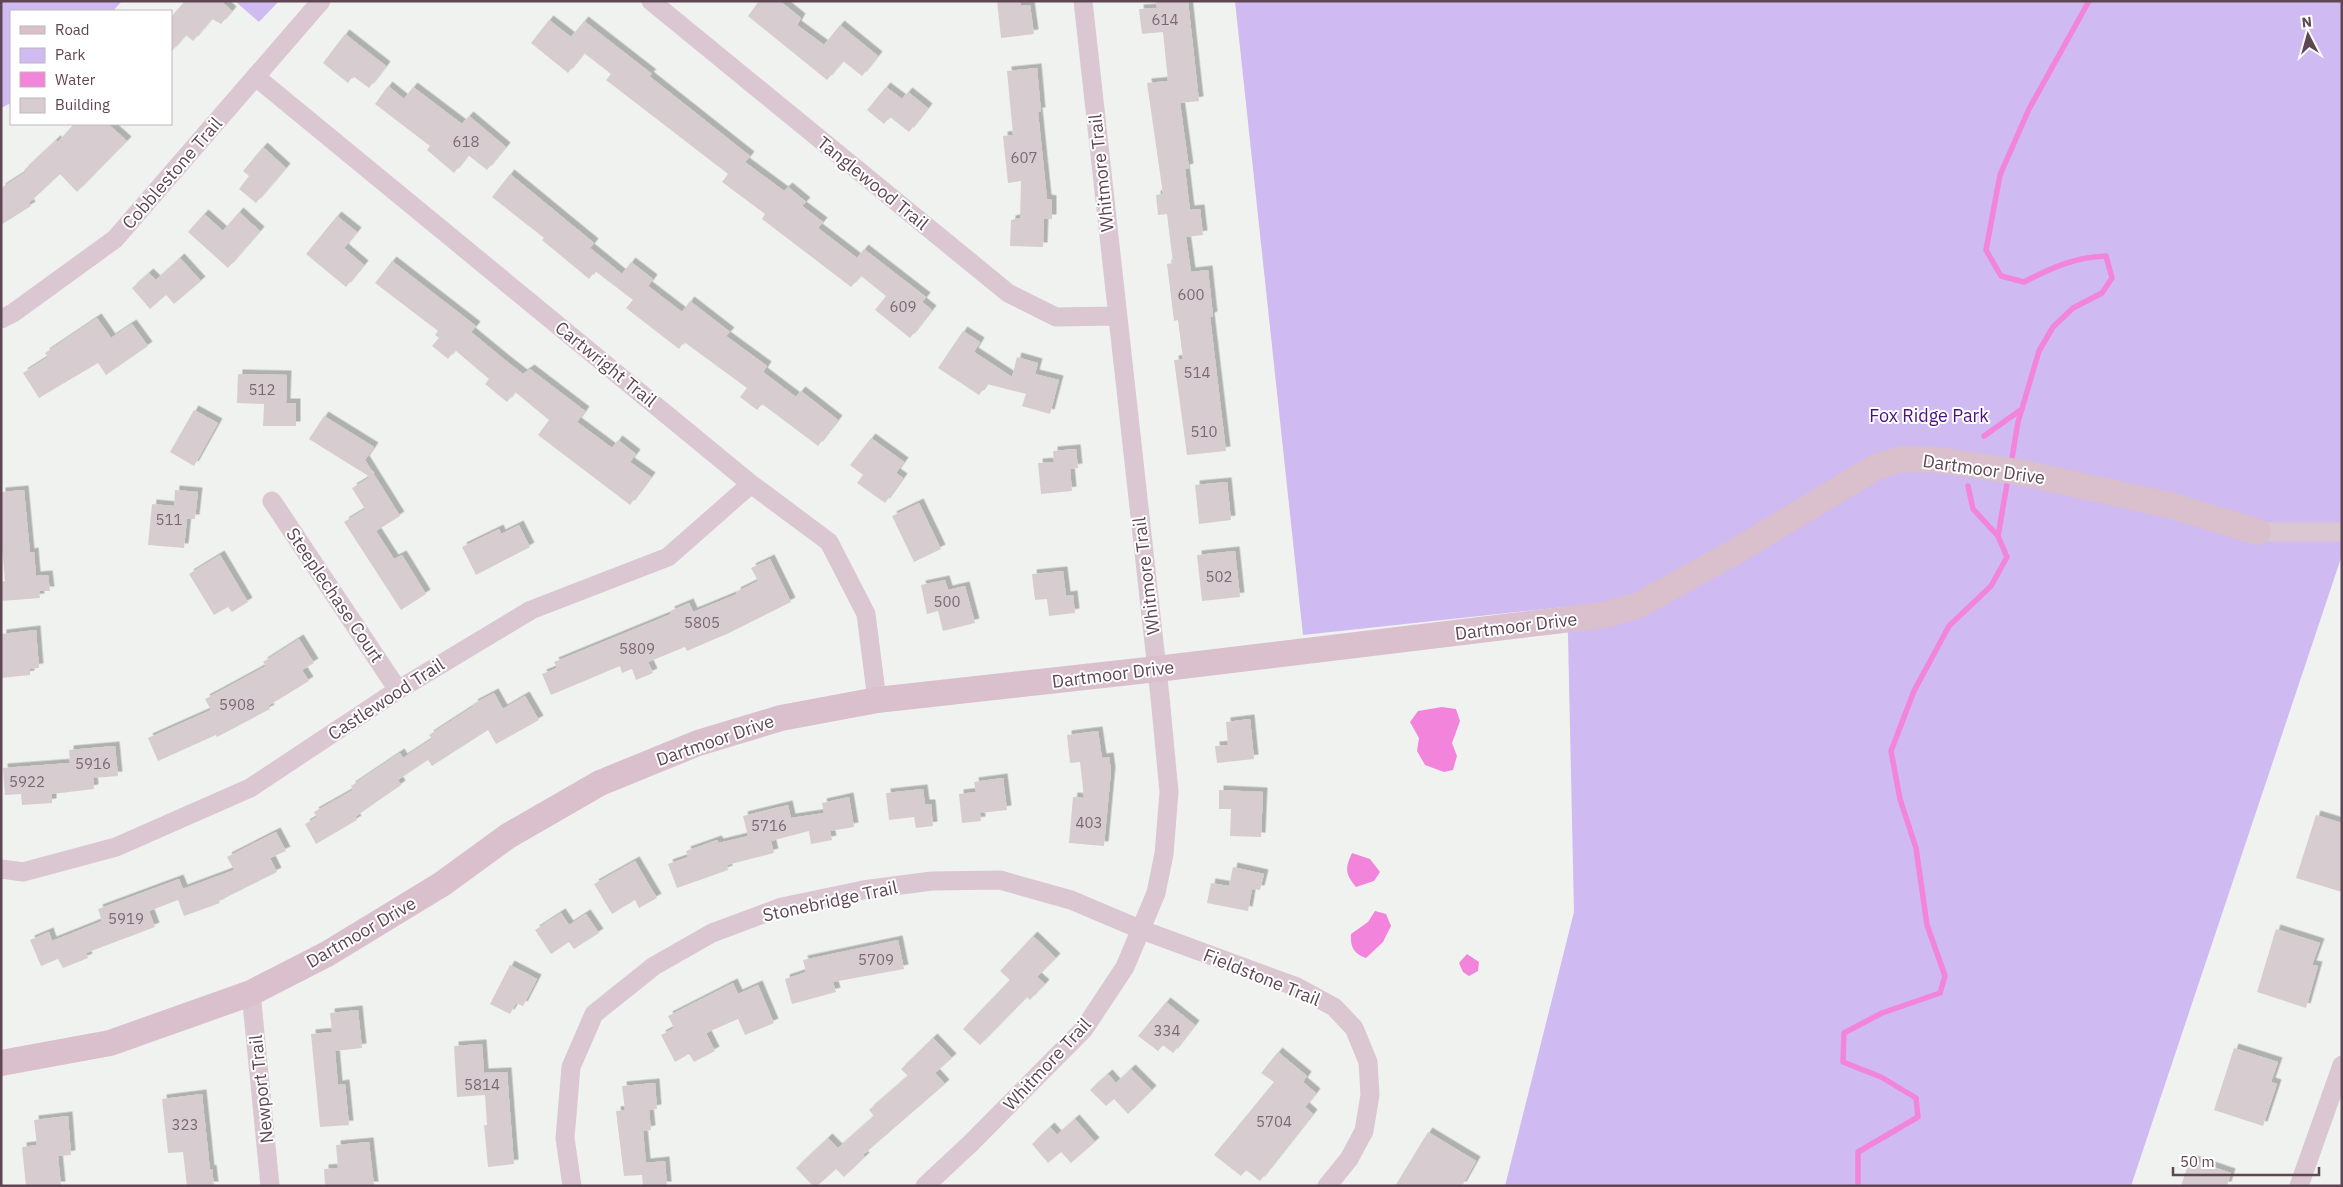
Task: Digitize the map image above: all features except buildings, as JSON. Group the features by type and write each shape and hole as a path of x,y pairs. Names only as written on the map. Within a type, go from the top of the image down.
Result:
{"street":[{"name":"Cobblestone Trail","path":"1,319 13,314 115,239 321,1"},
{"name":"Tanglewood Trail","path":"651,1 1008,293 1056,317 1116,316"},
{"name":"Whitmore Trail","path":"924,1186 970,1144 1084,1029 1125,967 1156,893 1162,864 1168,792 1157,669 1116,316 1083,1"},
{"name":"Cartwright Trail","path":"256,76 751,484 829,542 866,614 877,700"},
{"name":"Dartmoor Drive","path":"1,1063 110,1043 251,993 327,954 442,884 508,836 600,783 698,743 782,718 877,700 1157,669 1604,615 1639,605 1738,550 1876,467 1901,459 1938,460 2024,473 2169,505 2258,532"},
{"name":"Castlewood Trail","path":"1,868 23,872 116,847 250,788 398,690 531,610 668,557 751,484"},
{"name":"Steeplechase Court","path":"272,502 398,690"},
{"path":"2258,532 2342,532"},
{"name":"Stonebridge Trail","path":"572,1186 564,1138 571,1068 594,1014 654,966 712,933 782,907 863,890 932,881 990,880 1000,880 1071,900 1142,930"},
{"name":"Fieldstone Trail","path":"1142,930 1297,987 1334,1007 1354,1028 1368,1062 1370,1095 1364,1131 1349,1159 1327,1186"},
{"name":"Newport Trail","path":"251,993 270,1186"},
{"path":"2299,1186 2342,1065"}],"green space":[{"path":"1,1 122,1 114,10 10,10 10,104 1,108"},
{"path":"235,1 279,1 259,22"},
{"name":"Fox Ridge Park","path":"1235,1 2342,1 2342,555 2131,1186 1505,1186 1574,912 1568,635 1564,607 1303,635"}],"water":[{"path":"1442,707 1456,709 1460,721 1452,743 1457,756 1453,770 1444,772 1425,765 1417,751 1419,738 1410,722 1418,711"},
{"path":"1352,853 1370,859 1380,872 1374,881 1356,887 1352,882 1347,867"},
{"path":"1375,911 1386,914 1391,926 1383,942 1366,958 1358,954 1354,949 1351,943 1351,934 1368,922"},
{"path":"1467,954 1479,962 1478,971 1469,976 1463,972 1459,963"}],"waterway":[{"path":"2011,464 2018,422 2039,351 2053,327 2073,308 2102,293 2112,278 2106,256 2064,264 2024,282 2001,276 1986,250 2000,175 2029,109 2089,1"},
{"path":"1984,436 2022,409"},
{"path":"1858,1186 1858,1152 1918,1117 1916,1098 1881,1077 1843,1062 1844,1033 1882,1013 1940,993 1945,976 1927,925 1916,848 1900,799 1891,751 1914,691 1949,626 1991,586 2007,557 1998,536 2008,478"},
{"path":"1968,486 1973,509 1998,536"}]}
